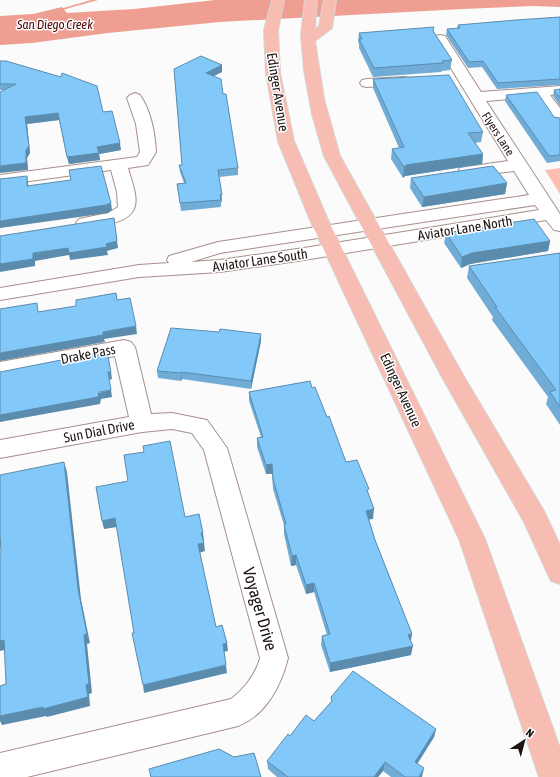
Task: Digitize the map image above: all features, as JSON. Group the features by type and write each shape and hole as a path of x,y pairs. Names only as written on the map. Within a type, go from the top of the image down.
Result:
{"main road":[{"name":"Edinger Avenue","path":"278,0 271,30 272,73 286,141 329,241 472,539 555,777"},
{"path":"311,0 308,34 316,98 322,128 332,156 453,377 535,518 560,573"},
{"path":"308,34 325,28 330,0"}],"street":[{"name":"Flyers Lane","path":"440,39 456,78 475,97 555,220"},
{"path":"367,83 419,80"},
{"path":"475,97 560,90"},
{"path":"540,92 560,119"},
{"path":"0,180 142,161 148,152 146,131 142,112 135,98"},
{"path":"68,226 113,219 125,212 129,203 118,164"},
{"path":"449,175 518,165"},
{"name":"Aviator Lane North","path":"375,234 540,198"},
{"name":"Aviator Lane North","path":"375,234 555,220"},
{"name":"Aviator Lane South","path":"0,294 139,271 220,266 329,241 375,234"},
{"name":"Drake Pass","path":"0,370 124,347 142,423"},
{"name":"Sun Dial Drive","path":"0,450 142,423 172,421 199,426"},
{"name":"Voyager Drive","path":"0,768 238,712 250,703 270,674 274,658 215,448 199,426"}],"shaded area":[{"path":"560,168 560,194 545,170"}],"water":[{"name":"San Diego Creek","path":"215,0 560,0 560,7 533,6 463,9 220,22 108,33 32,43 0,45 0,16 33,14 62,7 67,13 134,9"}],"building":[{"path":"560,17 560,79 498,83 483,61 469,62 447,29 460,28 458,25"},
{"path":"434,27 433,31 452,60 442,61 443,63 374,68 359,39 362,39 359,33"},
{"path":"201,56 222,65 206,73 221,79 223,94 226,94 238,168 218,170 222,195 220,195 221,200 180,203 177,184 186,183 179,165 182,165 174,69"},
{"path":"0,61 6,61 61,77 62,73 97,86 103,112 112,111 120,143 97,147 99,153 67,157 58,113 25,117 29,146 26,150 26,163 0,166 0,92 16,84 0,84"},
{"path":"449,75 483,132 468,133 483,154 406,165 404,167 392,149 404,147 373,79"},
{"path":"560,89 560,98 554,90"},
{"path":"537,92 554,117 560,118 560,155 549,156 506,95"},
{"path":"101,166 111,203 0,221 0,179 27,176 27,186 71,180 69,170"},
{"path":"493,166 507,183 424,197 411,178"},
{"path":"114,218 117,241 106,244 107,247 69,253 68,248 33,253 33,259 0,264 0,236"},
{"path":"534,219 550,241 472,253 462,257 446,233"},
{"path":"560,253 560,407 550,392 556,390 495,307 497,307 469,266"},
{"path":"116,293 117,300 130,298 136,326 103,332 103,335 0,353 0,309 37,303 38,312 76,306 76,300"},
{"path":"171,328 219,332 220,329 261,334 251,381 181,372 157,371"},
{"path":"107,351 111,372 108,372 111,390 99,392 98,397 0,415 0,372"},
{"path":"310,381 312,388 315,387 327,417 329,416 346,462 357,460 369,489 367,490 374,509 366,511 375,540 412,634 408,635 413,646 330,663 322,636 330,634 314,583 306,585 296,555 292,556 284,525 286,524 273,479 272,464 266,465 257,438 263,437 249,392"},
{"path":"170,441 185,517 199,514 203,533 201,533 204,543 198,544 216,627 222,625 227,643 223,644 226,665 143,685 132,633 134,633 115,518 102,521 96,487 128,481 124,455 144,452 143,446"},
{"path":"64,462 78,589 87,634 84,635 89,684 86,685 88,697 43,709 43,707 0,716 0,686 6,684 4,640 0,641 0,475"},
{"path":"353,671 436,729 415,762 424,768 419,777 405,777 385,762 374,777 288,777 267,761 288,734 290,736 306,715 314,721 332,701 331,697"},
{"path":"219,749 234,757 254,753 261,777 151,777 149,769"}],"waterway":[{"path":"55,11 96,0"}]}
